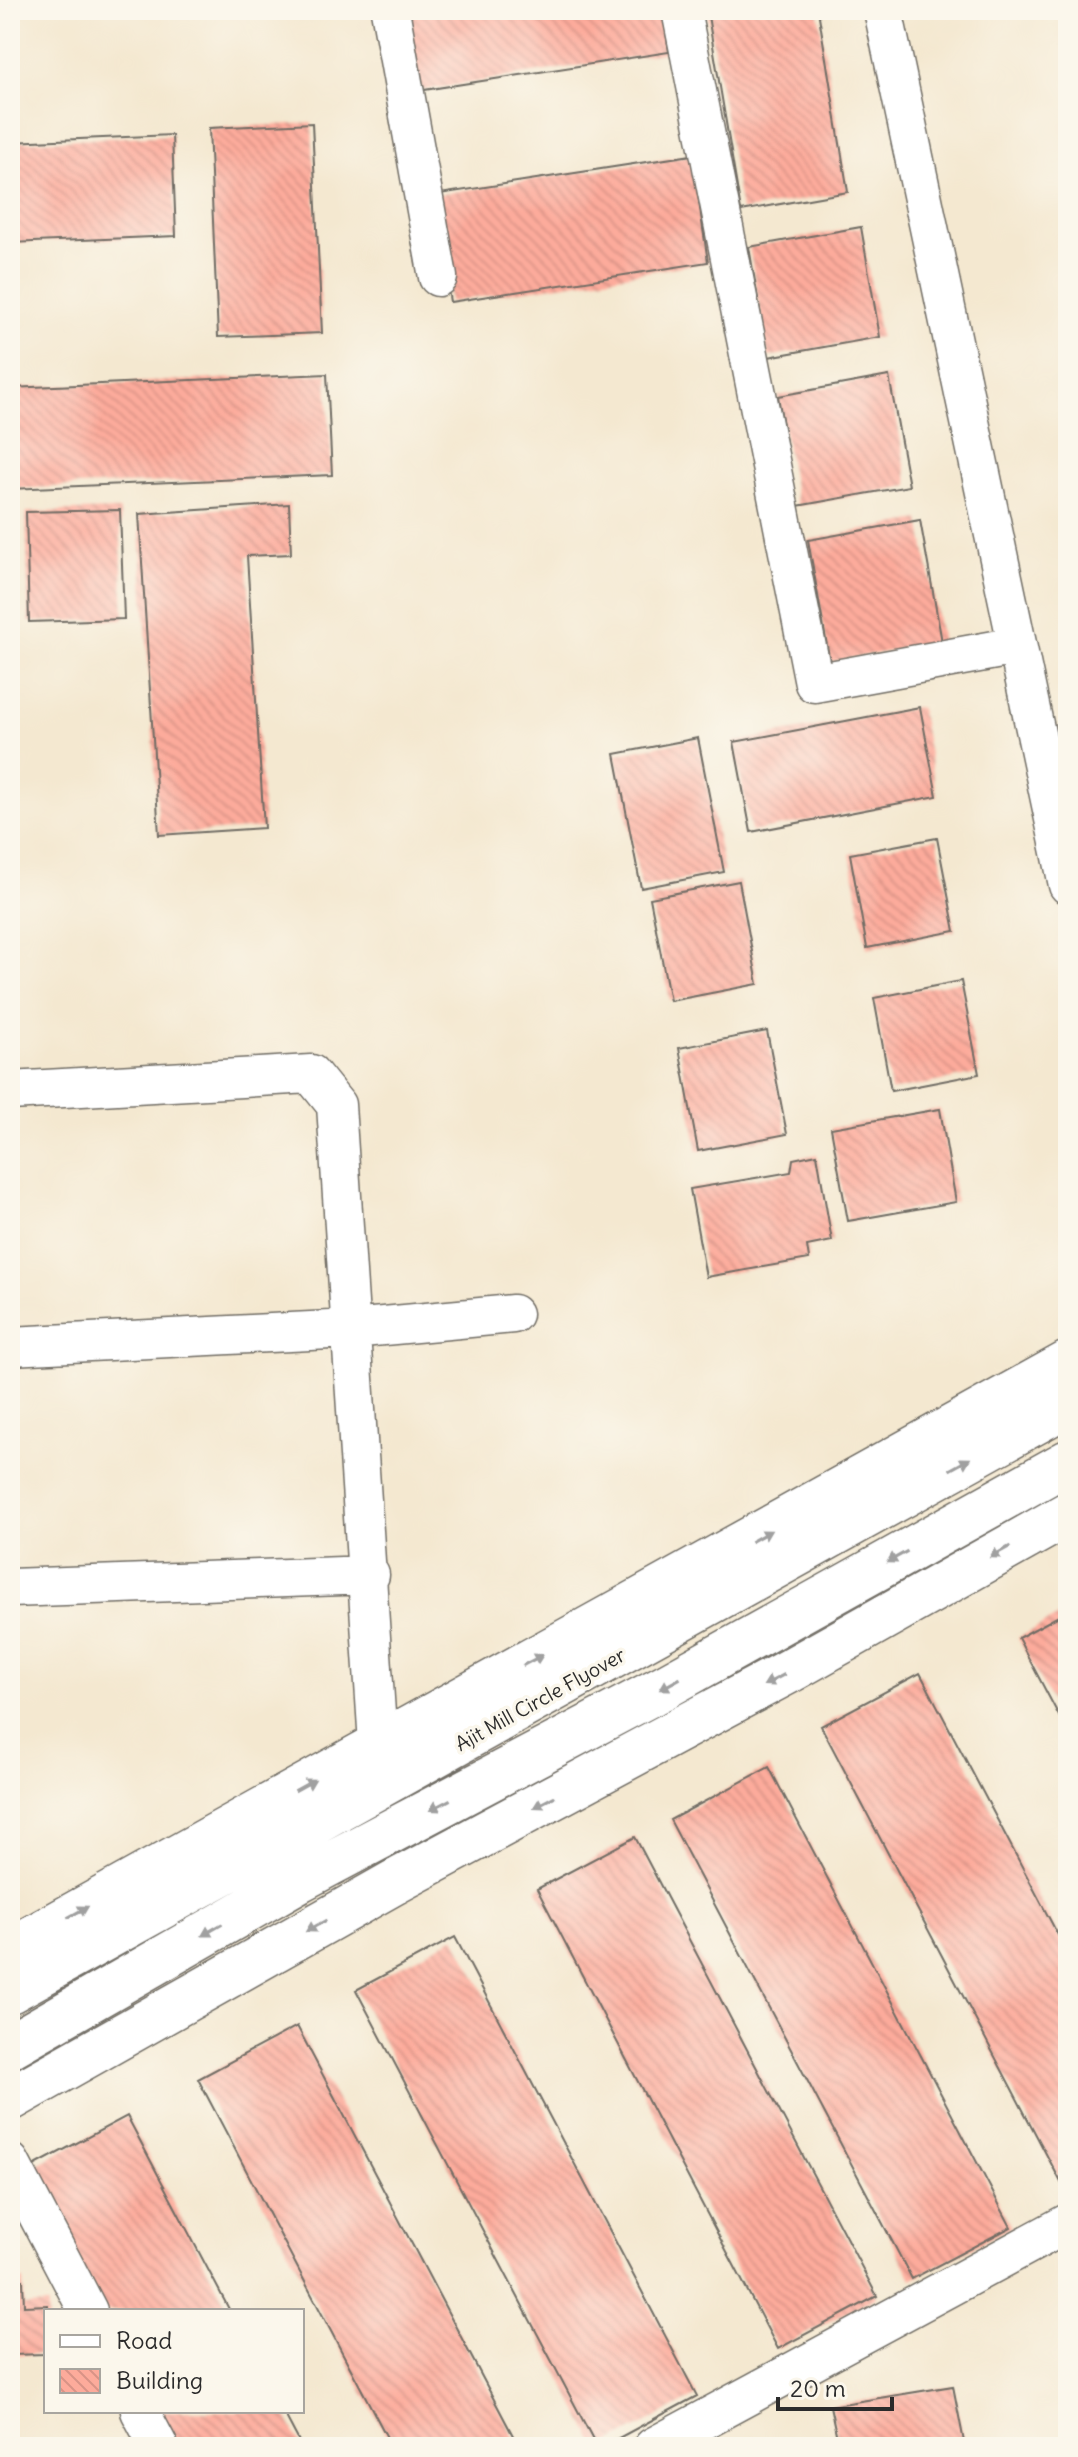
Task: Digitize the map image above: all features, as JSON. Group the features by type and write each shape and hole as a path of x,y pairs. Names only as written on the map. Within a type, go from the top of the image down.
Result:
{"street":[{"path":"390,10 438,277"},
{"path":"681,10 814,683 1017,646"},
{"path":"883,10 1068,885"},
{"path":"10,1091 311,1074 336,1105 370,1575 378,1744"},
{"path":"10,1346 351,1329 513,1314"},
{"path":"10,1950 378,1744 748,1544 1068,1363"},
{"name":"Ajit Mill Circle Flyover","path":"10,1991 1068,1404"},
{"path":"10,2046 299,1880 666,1686 1053,1470"},
{"path":"10,2099 393,1883 791,1670 1068,1514"},
{"path":"10,1588 370,1575"},
{"path":"10,2162 87,2309"},
{"path":"653,2447 1068,2223"},
{"path":"141,2413 159,2447"}],"building":[{"path":"398,10 663,10 669,52 411,92"},
{"path":"707,10 818,10 848,192 741,211"},
{"path":"312,123 322,333 218,337 209,128"},
{"path":"172,135 176,236 10,243 10,142"},
{"path":"692,155 708,262 450,302 433,195"},
{"path":"861,227 880,337 768,357 749,247"},
{"path":"327,374 332,475 10,489 10,388"},
{"path":"889,376 909,486 797,506 778,396"},
{"path":"289,504 291,554 247,556 264,828 159,835 139,514"},
{"path":"120,510 124,619 29,622 26,512"},
{"path":"920,520 942,642 830,662 808,540"},
{"path":"920,707 937,796 751,832 734,742"},
{"path":"698,738 724,872 641,888 615,754"},
{"path":"937,838 955,931 867,948 850,854"},
{"path":"739,881 758,984 670,1001 650,898"},
{"path":"961,981 979,1074 891,1091 874,998"},
{"path":"767,1031 787,1134 698,1151 679,1048"},
{"path":"940,1109 956,1202 848,1221 831,1128"},
{"path":"817,1154 832,1241 807,1246 809,1259 706,1277 690,1189 791,1172 793,1159"},
{"path":"1068,1611 1068,1733 1018,1638"},
{"path":"920,1673 1068,1954 1068,2183 1063,2186 821,1726"},
{"path":"769,1767 1011,2227 912,2279 670,1820"},
{"path":"635,1837 877,2296 778,2349 537,1889"},
{"path":"455,1937 697,2396 602,2447 597,2447 356,1990"},
{"path":"297,2026 519,2447 392,2447 198,2079"},
{"path":"127,2116 229,2309 102,2309 28,2169"},
{"path":"10,2280 23,2280 24,2306 48,2305 48,2309 44,2309 44,2354 10,2355"},
{"path":"953,2386 965,2447 839,2447 830,2406"},
{"path":"157,2413 284,2413 302,2447 175,2447"}]}
